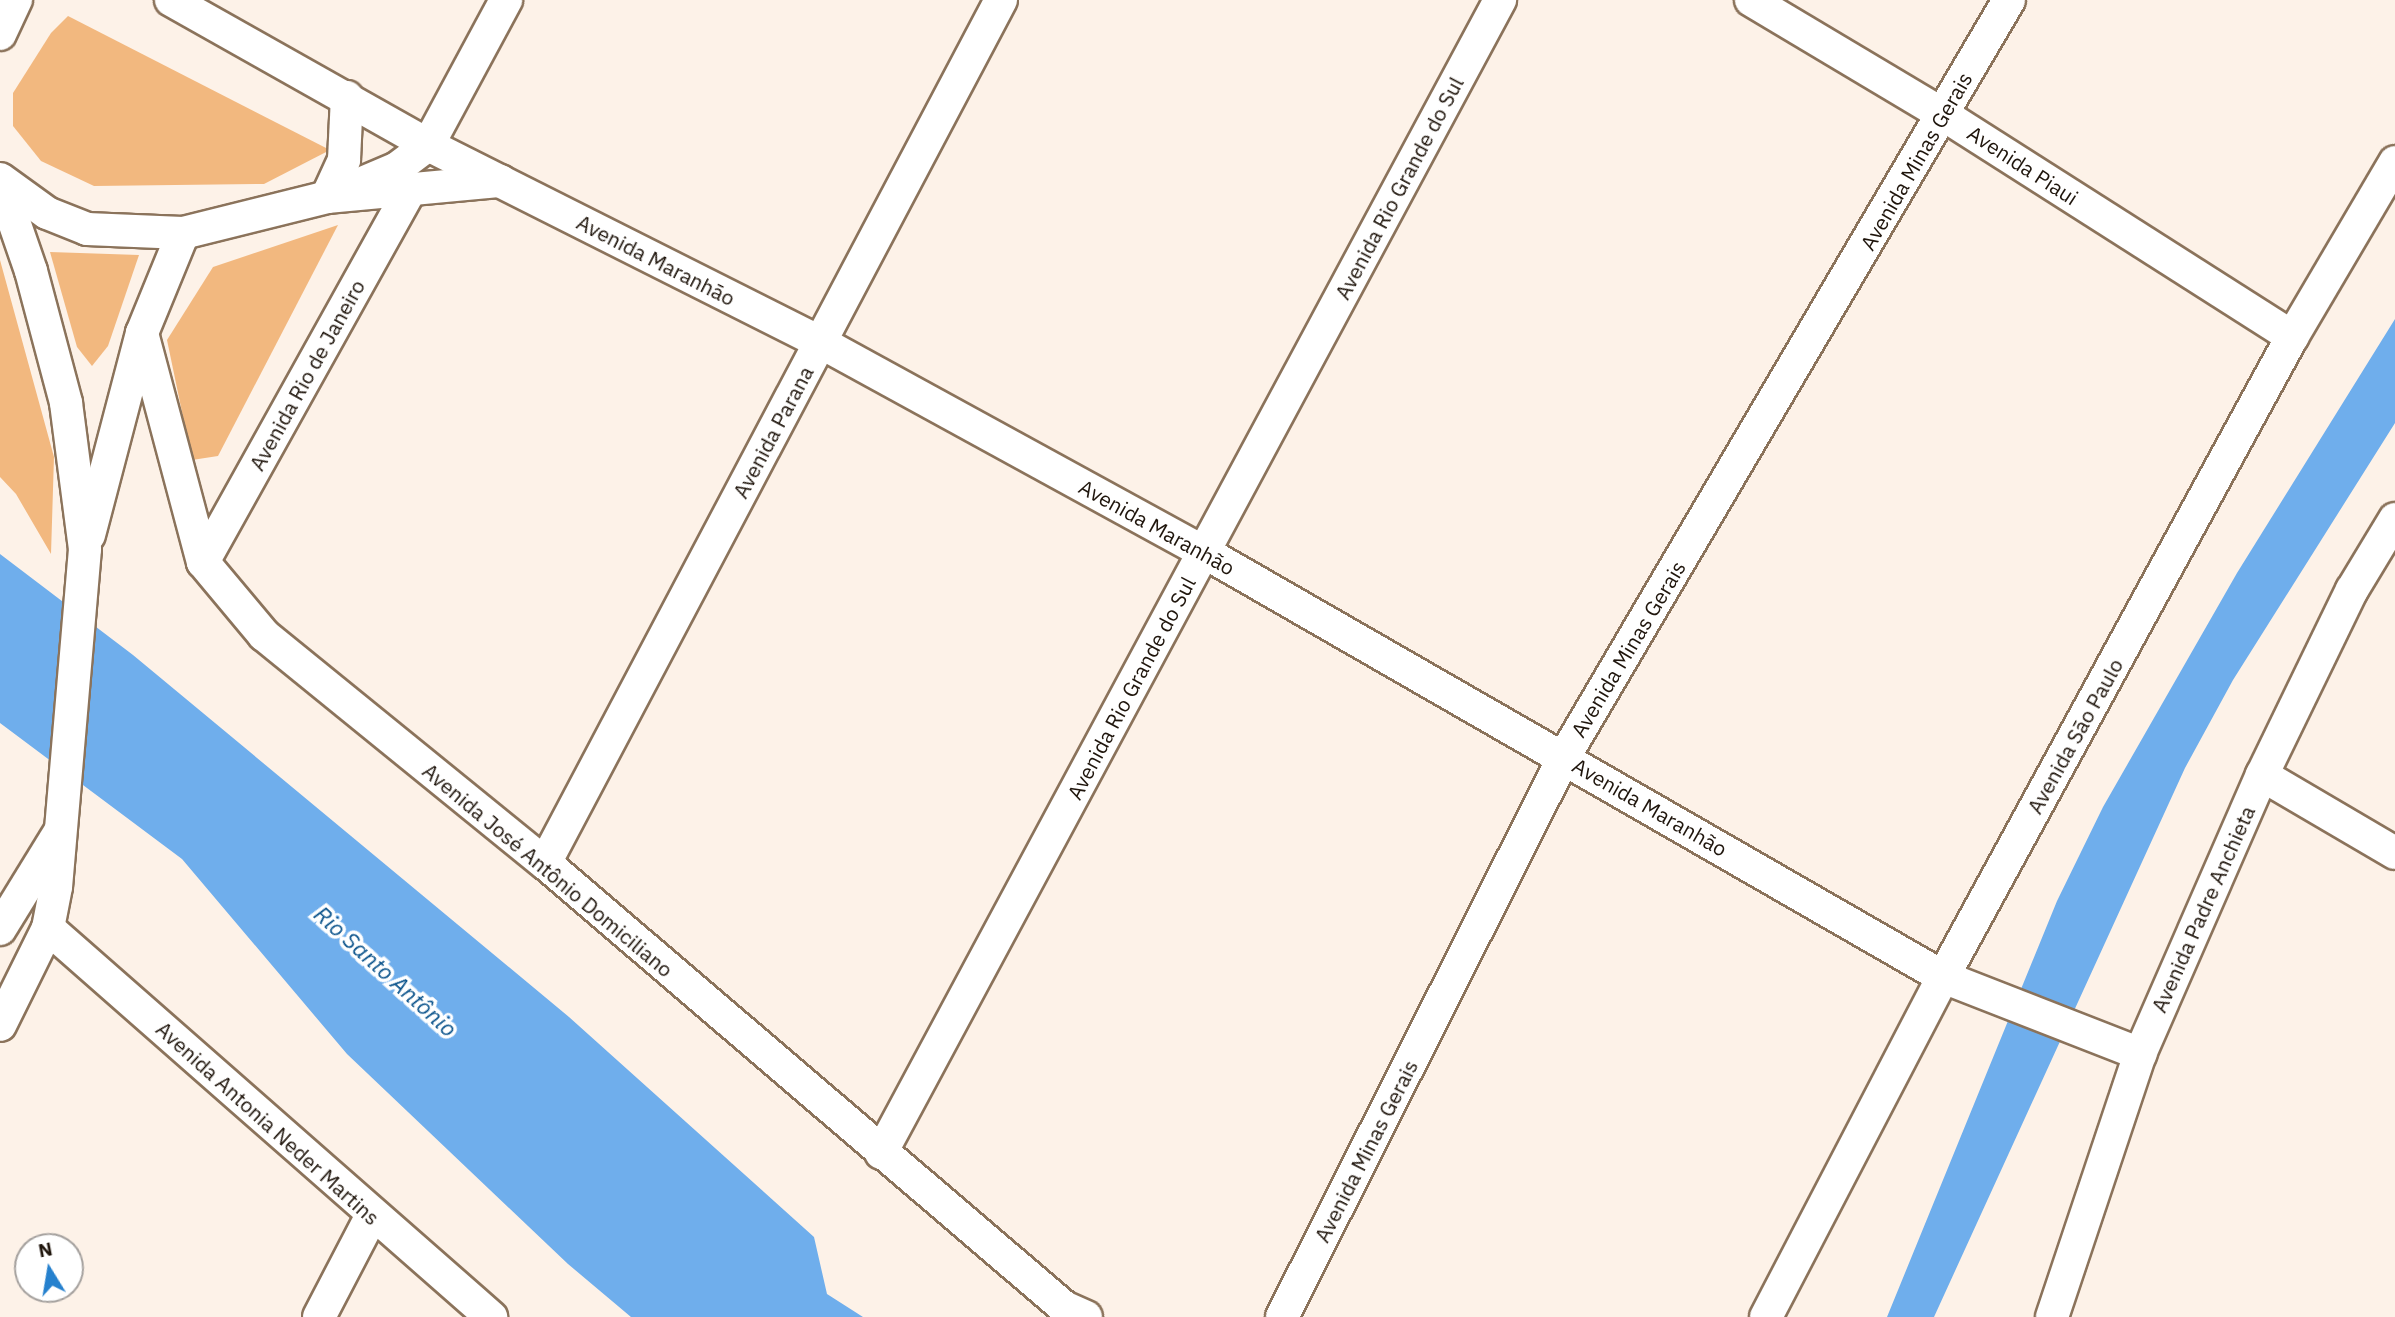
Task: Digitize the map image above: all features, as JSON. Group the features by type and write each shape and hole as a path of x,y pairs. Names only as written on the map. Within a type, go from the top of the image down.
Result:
{"street":[{"path":"8,17 41,0"},
{"name":"Avenida Maranhão","path":"171,0 428,145 821,342 1204,552 1944,977 2140,1055"},
{"path":"0,180 47,213 87,229 183,233 327,197 396,169 428,145 506,0"},
{"name":"Avenida Parana","path":"545,863 1001,0"},
{"name":"Avenida Rio Grande do Sul","path":"881,1153 1500,0"},
{"name":"Avenida Piaui","path":"1751,0 1944,115 2292,337"},
{"name":"Avenida Minas Gerais","path":"1282,1317 1564,757 1944,115 2009,0"},
{"path":"327,197 344,160 346,97"},
{"name":"Avenida São Paulo","path":"1766,1317 1944,977 2292,337 2395,162"},
{"path":"0,180 31,271 66,403 86,550"},
{"path":"327,197 500,181"},
{"name":"Avenida Rio de Janeiro","path":"203,562 411,189"},
{"path":"0,1025 48,928 63,817 86,550 142,333 183,233"},
{"name":"Avenida José Antônio Domiciliano","path":"142,333 203,562 264,635 545,863 1063,1307 1086,1317"},
{"name":"Avenida Padre Anchieta","path":"2052,1317 2140,1055 2262,775 2353,590 2395,519"},
{"path":"2262,775 2395,853"},
{"path":"0,929 8,891 63,817"},
{"name":"Avenida Antonia Neder Martins","path":"48,928 491,1317"},
{"path":"318,1317 372,1215"}],"shaded area":[{"path":"68,16 330,150 264,184 94,186 41,161 13,126 13,93 51,33"},
{"path":"338,225 218,456 192,460 167,340 213,267"},
{"path":"50,252 139,255 108,346 92,366 77,347"},
{"path":"0,260 54,457 51,554 16,494 0,477"}],"water":[{"path":"2395,319 2395,423 2233,680 2185,768 1934,1317 1887,1317 2057,901 2103,807 2237,573"},
{"name":"Rio Santo Antônio","path":"0,554 133,655 569,1017 814,1237 827,1294 863,1317 631,1317 568,1264 347,1054 182,859 0,723"}]}
